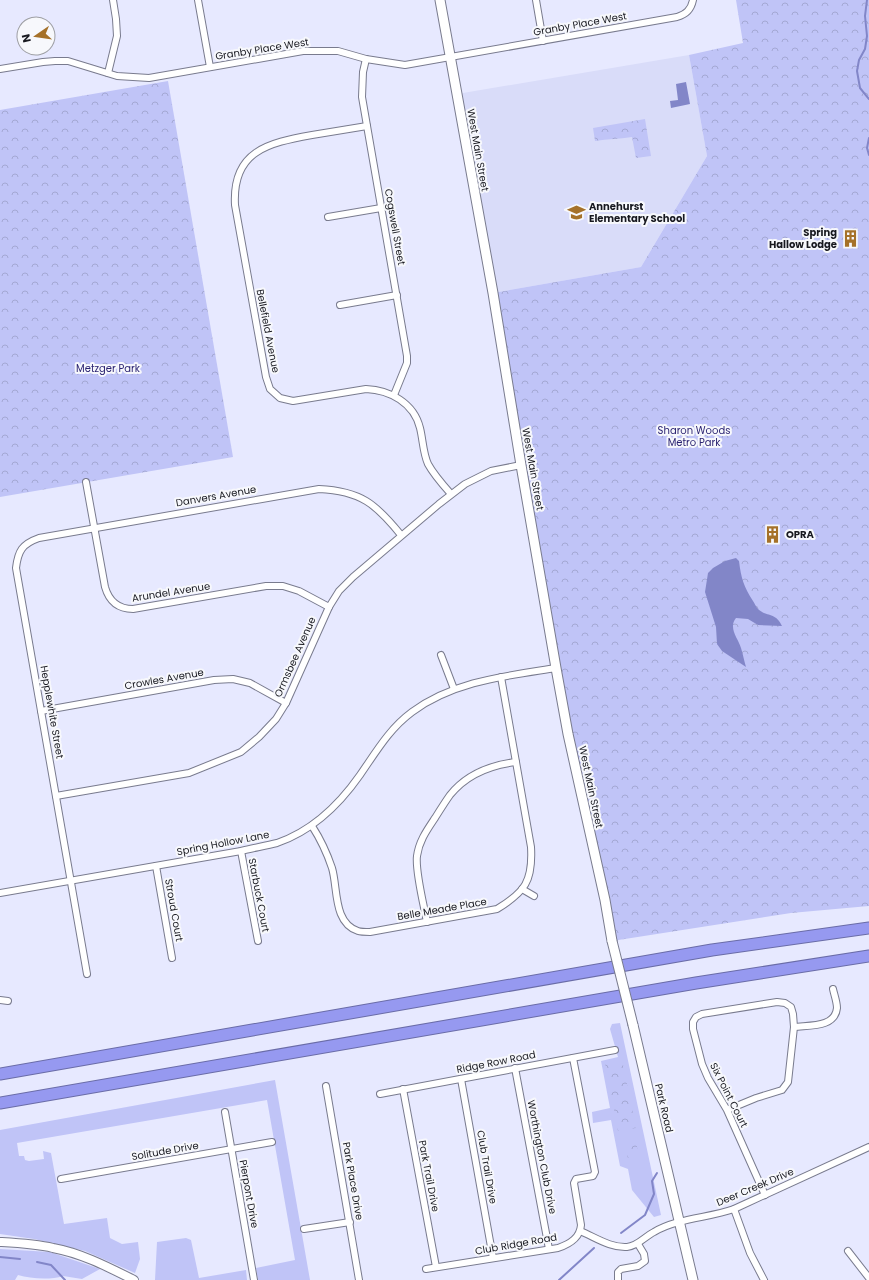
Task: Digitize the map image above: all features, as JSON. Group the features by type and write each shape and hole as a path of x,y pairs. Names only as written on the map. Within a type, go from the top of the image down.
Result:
{"highway":[{"path":"0,1074 705,951 869,928"},
{"path":"0,1103 696,983 869,956"}],"main road":[{"name":"West Main Street","path":"440,0 493,293 556,668 605,900 612,941"},
{"name":"Park Road","path":"612,941 693,1280"}],"street":[{"path":"108,73 117,36 113,0"},
{"path":"198,0 210,67"},
{"path":"536,0 543,41"},
{"name":"Granby Place West","path":"0,69 55,61 68,61 117,76 149,78 303,51 338,51 366,59 405,65 677,17 690,9 693,0"},
{"name":"Cogswell Street","path":"366,59 363,72 362,97 407,356 407,363 394,395"},
{"name":"Bellefield Avenue","path":"367,126 296,138 262,148 254,153 243,165 237,176 234,192 235,205 266,377 270,389 280,398 293,400 366,388 376,389 394,395 412,411 420,427 428,464 451,494"},
{"path":"328,217 382,208"},
{"path":"340,305 397,295"},
{"name":"Ormsbee Avenue","path":"56,796 188,773 241,752 276,719 286,703 329,607 339,591 401,535 465,484 491,471 521,465"},
{"name":"Arundel Avenue","path":"86,482 107,594 114,604 133,610 266,586 283,586 299,590 329,607"},
{"name":"Danvers Avenue","path":"22,548 39,538 319,489 344,492 364,500 385,516 401,535"},
{"name":"Hepplewhite Street","path":"22,548 17,557 16,568 87,974"},
{"path":"441,655 454,689"},
{"name":"Spring Hollow Lane","path":"0,893 241,851 278,842 312,826 337,805 359,777 384,739 412,712 454,689 501,677 556,668"},
{"name":"Belle Meade Place","path":"312,826 325,847 333,870 342,917 348,926 358,932 370,932 497,909 514,898 522,889 529,876 532,863 531,848 501,677"},
{"name":"Crowles Avenue","path":"41,711 214,680 233,680 250,683 286,703"},
{"path":"427,922 416,857 423,837 450,795 461,784 488,768 516,762"},
{"name":"Starbuck Court","path":"241,851 258,942"},
{"name":"Stroud Court","path":"156,866 172,958"},
{"path":"522,889 534,896"},
{"path":"727,1110 756,1098 782,1090 788,1082 794,1027 827,1023 834,1016 837,1007 833,989"},
{"path":"0,1000 8,1001"},
{"name":"Six Point Court","path":"765,1195 727,1110 708,1078 702,1064 693,1029 693,1022 696,1017 702,1014 777,1002 785,1003 791,1007 794,1027"},
{"name":"Ridge Row Road","path":"380,1094 615,1050"},
{"path":"573,1058 595,1172 593,1176 576,1179 574,1183 580,1218 580,1231"},
{"name":"Worthington Club Drive","path":"515,1068 549,1249"},
{"name":"Club Trail Drive","path":"461,1079 493,1258"},
{"name":"Park Place Drive","path":"326,1086 360,1280"},
{"name":"Park Trail Drive","path":"403,1089 436,1267"},
{"name":"Pierpont Drive","path":"225,1112 254,1280"},
{"name":"Solitude Drive","path":"61,1179 272,1142"},
{"name":"Deer Creek Drive","path":"580,1231 614,1246 628,1247 638,1244 652,1233 679,1222 722,1214 869,1147"},
{"path":"734,1209 750,1253 764,1280"},
{"path":"304,1229 350,1222"},
{"name":"Club Ridge Road","path":"426,1269 549,1249 569,1244 578,1236 580,1231"},
{"path":"0,1242 54,1248 72,1253 134,1280"},
{"path":"618,1280 618,1272 621,1268 638,1266 645,1261 644,1254 638,1244"},
{"path":"848,1251 869,1278"}],"shaded area":[{"name":"Annehurst Elementary School","path":"689,55 707,156 641,267 493,293 457,94"},
{"path":"686,82 690,104 671,108 670,101 678,100 676,84"},
{"path":"736,558 739,561 745,587 758,609 777,619 782,626 758,625 748,619 736,618 733,629 741,648 746,667 722,651 717,644 716,627 705,592 708,573 713,568 725,561"}],"green space":[{"name":"Sharon Woods Metro Park","path":"736,0 869,0 869,906 791,913 612,941 582,797 493,293 641,267 707,156 689,55 743,43"},
{"name":"Metzger Park","path":"168,81 233,457 0,497 0,110"},
{"path":"645,119 651,156 636,158 632,137 595,141 593,128"},
{"path":"620,1023 661,1215 654,1217 632,1190 628,1169 620,1166 611,1120 593,1123 592,1112 610,1108 601,1061 618,1057 610,1029 612,1024"},
{"path":"622,1060 636,1128 618,1131 605,1063"},
{"path":"275,1080 310,1280 258,1280 256,1268 295,1260 267,1100 17,1143 19,1156 24,1156 25,1160 29,1161 44,1159 43,1151 51,1153 64,1224 107,1218 110,1238 122,1244 138,1242 140,1259 135,1273 85,1251 34,1239 0,1234 0,1130"},
{"path":"636,1142 640,1162 629,1164 625,1144"},
{"path":"186,1238 191,1240 199,1278 246,1270 247,1280 155,1280 157,1242"},
{"path":"0,1249 50,1252 100,1269 82,1279 63,1276 53,1278 35,1278 18,1275 15,1280 0,1280"}],"waterway":[{"path":"867,0 865,16 867,36 865,49 859,60 857,71 860,88 869,99"},
{"path":"869,138 867,148 869,155"},
{"path":"621,1233 645,1215 654,1194 652,1181 657,1173"},
{"path":"559,1280 594,1248"},
{"path":"0,1257 20,1259"},
{"path":"37,1262 51,1265 65,1280"}],"place":[{"name":"Annehurst Elementary School","path":"576,212"},
{"name":"Spring Hallow Lodge","path":"850,238"},
{"name":"OPRA","path":"773,534"}]}
